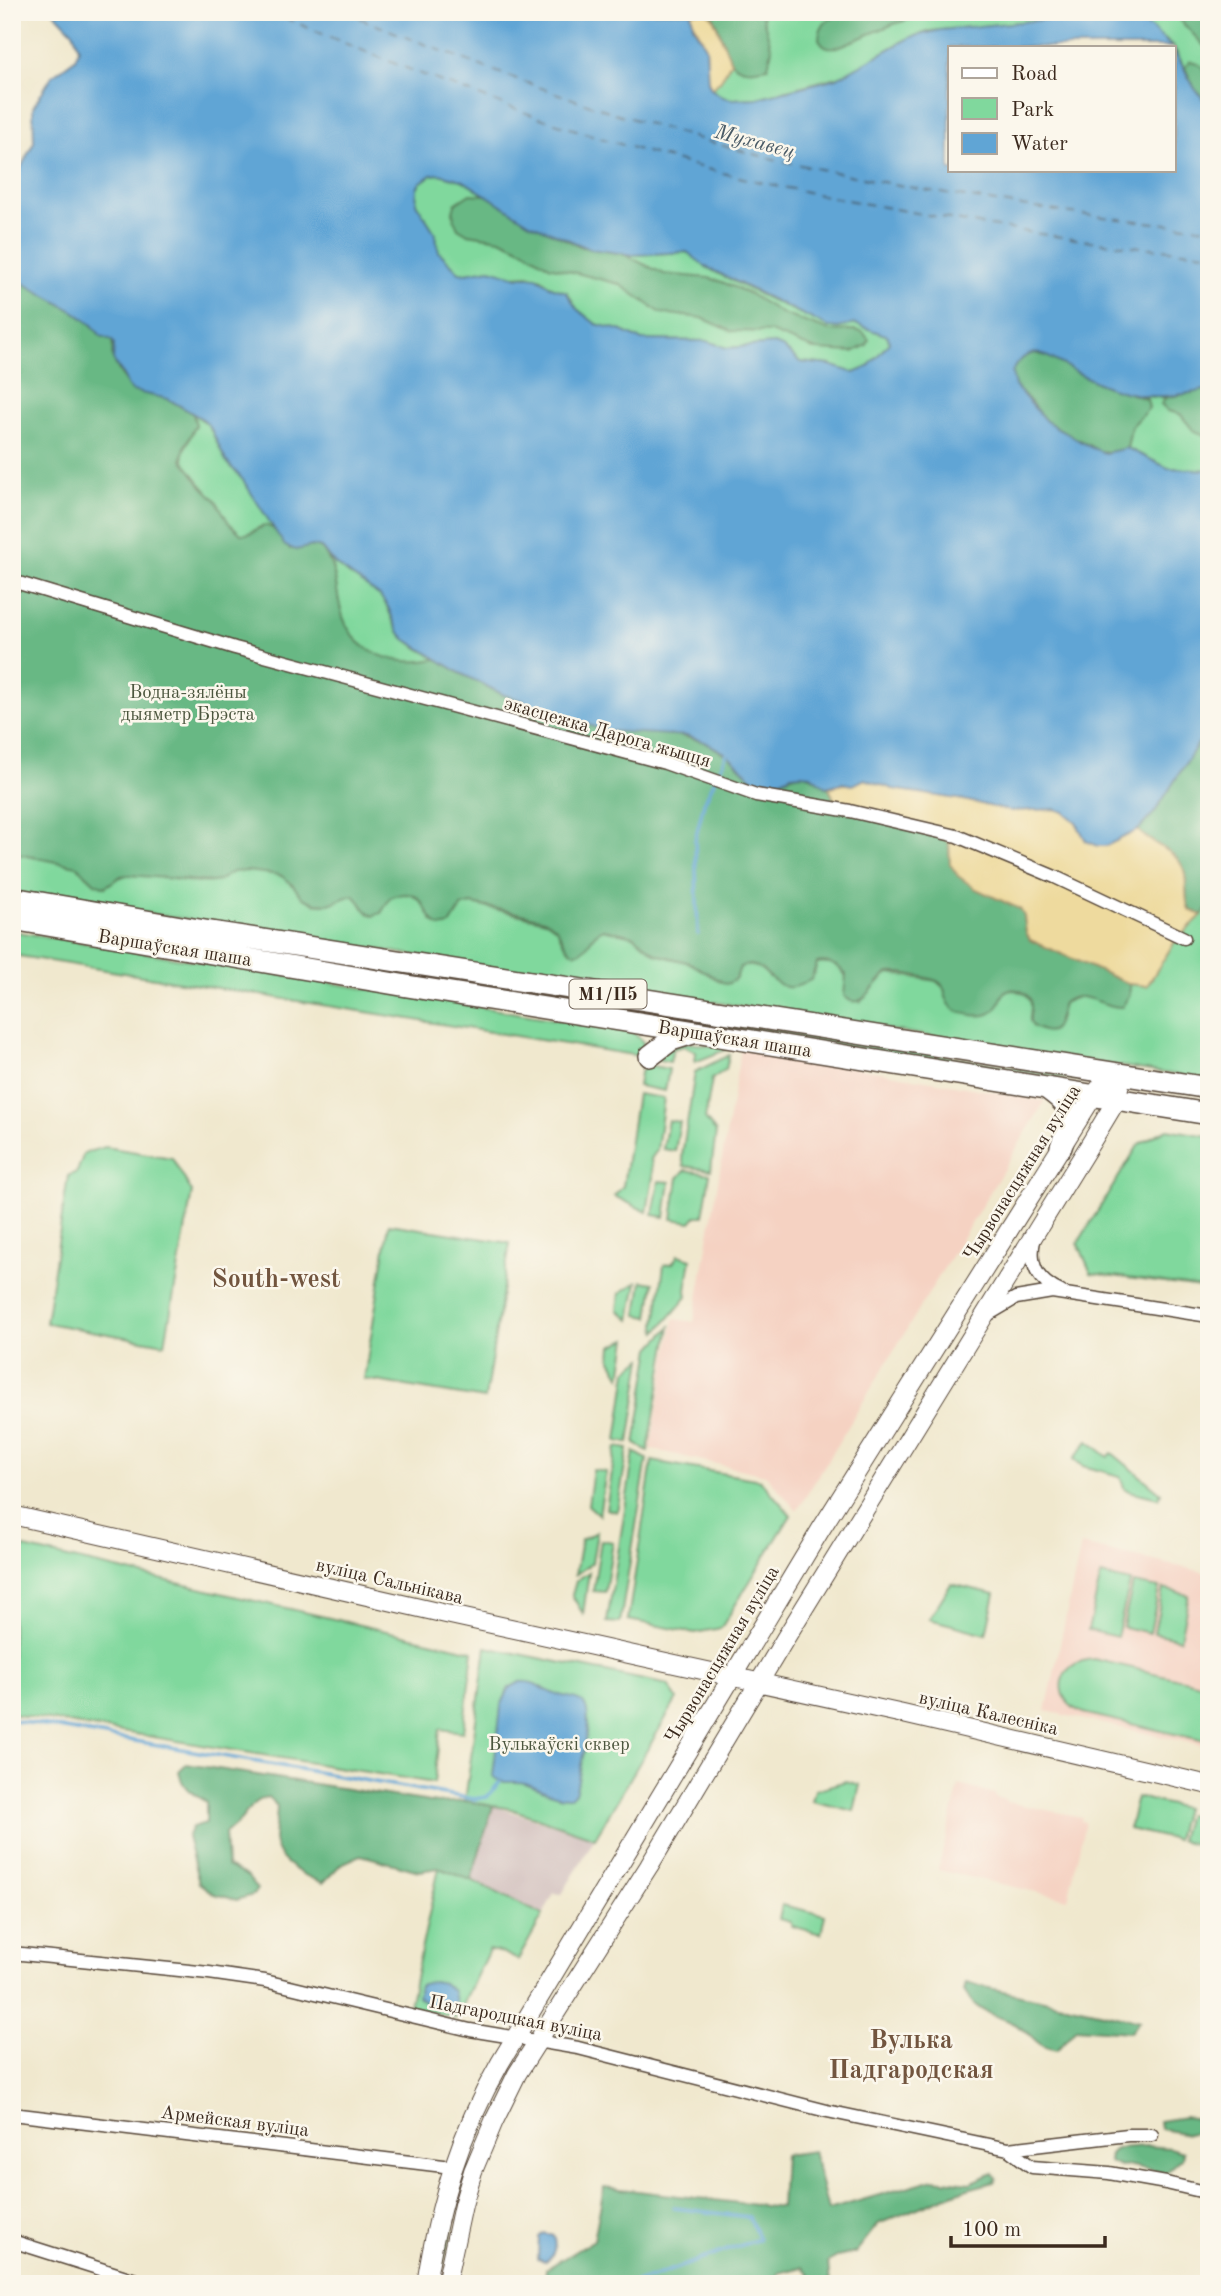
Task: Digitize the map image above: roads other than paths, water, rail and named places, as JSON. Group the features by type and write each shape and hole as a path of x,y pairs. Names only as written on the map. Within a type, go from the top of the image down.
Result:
{"highway":[{"name":"Варшаўская шаша","path":"12,898 151,933"},
{"name":"Варшаўская шаша","path":"12,919 151,933 1209,1088"},
{"name":"Варшаўская шаша","path":"203,941 629,1021 1209,1114"},
{"path":"629,1021 642,1030 647,1038 650,1056 671,1041 699,1032"},
{"path":"1044,1087 1065,1102 1070,1116 1061,1147"}],"main road":[{"name":"Чырвонасцяжная вуліца","path":"426,2284 452,2167 474,2112 514,2037 946,1328 1094,1095 1117,1074"},
{"path":"446,2284 463,2205 479,2155 509,2090 1116,1098 1117,1074"},
{"name":"вуліца Сальнікава","path":"12,1515 758,1683"},
{"name":"вуліца Калесніка","path":"758,1683 1209,1785"}],"street":[{"name":"экасцежка Дарога жыцця","path":"12,581 235,648 665,763 756,794 850,811 957,836 1055,877 1184,938"},
{"path":"1037,1230 1032,1252 1035,1270 1047,1284 1065,1293"},
{"path":"979,1324 998,1307 1016,1297 1042,1292 1065,1293 1209,1315"},
{"name":"Падгародцкая вуліца","path":"12,1953 245,1978 333,1996 470,2030 578,2048 863,2120 1008,2149 1152,2135"},
{"name":"Армейская вуліца","path":"12,2114 452,2167"},
{"name":"Падгародцкая вуліца","path":"1008,2149 1032,2167 1109,2173 1209,2193"},
{"path":"12,2241 148,2284"}],"water":[{"name":"Мухавец","path":"54,12 691,12 693,26 706,47 708,82 711,89 732,99 757,98 837,78 911,37 940,30 1091,15 1131,18 1150,27 1171,46 948,46 948,172 1176,172 1176,54 1195,89 1209,105 1209,389 1167,396 1126,393 1098,383 1040,353 1023,358 1012,373 1015,386 1046,421 1090,447 1105,453 1127,448 1168,468 1209,470 1209,726 1155,812 1138,830 1106,846 1098,846 1086,841 1076,822 1064,812 1055,809 1010,811 964,800 893,789 865,779 853,785 842,783 826,787 811,775 801,774 791,775 770,786 759,785 727,754 705,742 687,736 607,731 551,713 538,713 524,701 504,695 460,673 405,639 380,596 335,564 321,548 313,546 296,550 285,546 243,480 226,461 204,420 168,399 132,391 113,360 112,340 101,336 75,312 12,274 12,185 34,142 33,107 52,76 75,59 79,48 73,32","holes":["439,174 462,180 530,223 590,249 633,255 687,252 706,267 828,327 855,324 888,336 889,343 868,367 854,373 830,365 800,362 774,344 727,348 707,341 642,340 620,330 596,324 577,309 566,292 551,287 537,277 518,277 490,269 459,272 439,252 435,233 416,203 417,188 431,175"]},
{"path":"520,1682 530,1682 555,1694 576,1699 586,1708 586,1741 575,1793 570,1797 553,1794 525,1783 500,1781 493,1776 501,1706 509,1688"},
{"path":"432,1981 443,1983 453,1991 455,2002 450,2008 430,2005 417,1996 420,1985"},
{"path":"544,2233 553,2236 555,2244 554,2251 544,2262 538,2259 539,2237"}],"waterway":[{"path":"698,934 695,840 704,803 727,754"},
{"path":"12,1720 474,1799 487,1797 500,1782"},
{"path":"632,2284 759,2239 749,2217 674,2208"}],"district":[{"name":"South-west","path":"276,1278"},
{"name":"Вулька Падгародская","path":"911,2054"}],"park label":[{"name":"Водна-зялёны дыяметр Брэста","path":"188,702"},
{"name":"Вулькаўскі сквер","path":"559,1743"}]}
